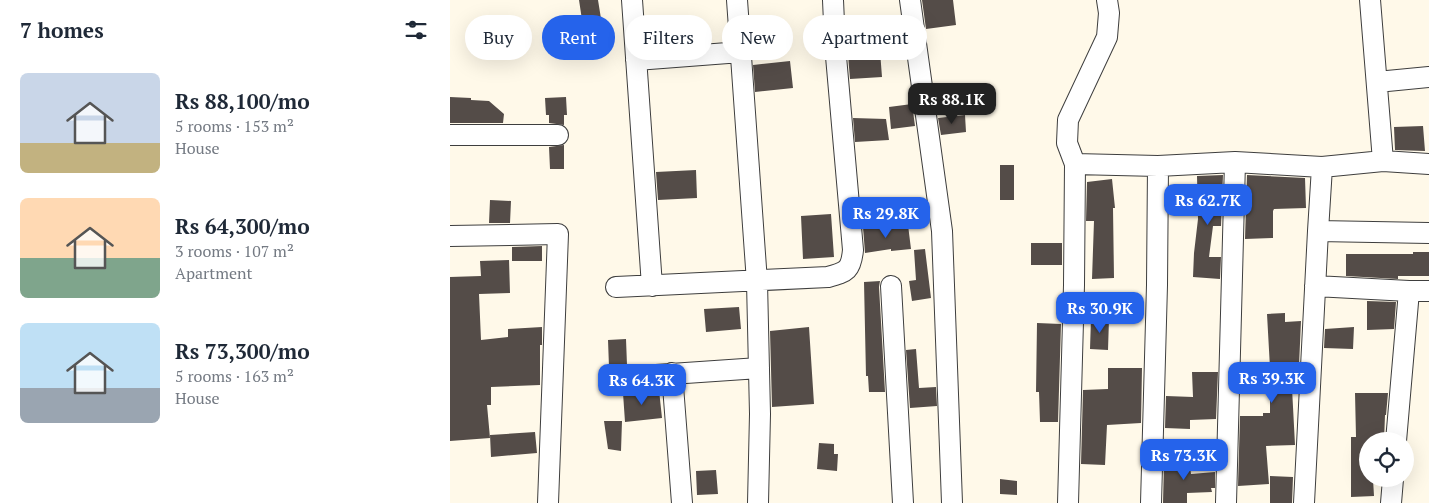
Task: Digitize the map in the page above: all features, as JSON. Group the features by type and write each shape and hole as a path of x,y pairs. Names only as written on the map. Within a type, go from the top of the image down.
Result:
{"street":[{"path":"632,0 633,15"},
{"path":"738,0 739,15"},
{"path":"833,0 834,15"},
{"path":"910,0 911,15"},
{"path":"1068,503 1075,164 1067,143 1068,120 1107,37 1109,13 1107,0"},
{"path":"1370,0 1382,161"},
{"path":"636,60 652,286"},
{"path":"742,60 757,282 760,414 758,503"},
{"path":"616,287 757,282 828,277 843,273 851,265 853,250 836,60"},
{"path":"917,60 942,231 952,503"},
{"path":"1377,82 1429,77"},
{"path":"450,135 558,135"},
{"path":"1075,164 1158,166 1235,162 1322,167 1382,161 1429,164"},
{"path":"1226,503 1235,162"},
{"path":"1151,503 1158,166"},
{"path":"1304,503 1322,167"},
{"path":"1318,231 1429,233"},
{"path":"450,236 558,234 548,503"},
{"path":"891,286 903,503"},
{"path":"1315,286 1429,292"},
{"path":"1397,432 1408,290"},
{"path":"612,378 759,368"},
{"path":"672,373 682,503"},
{"path":"1391,503 1392,487"}],"building":[{"path":"579,0 598,0 600,15 581,15"},
{"path":"922,0 953,0 956,25 927,29 927,15 924,15"},
{"path":"848,60 881,60 882,77 850,79"},
{"path":"790,61 793,88 755,92 753,65"},
{"path":"450,97 489,101 504,114 503,123 450,123"},
{"path":"566,97 567,115 564,115 564,125 549,123 549,115 546,115 545,98"},
{"path":"912,104 915,126 891,129 889,107"},
{"path":"965,115 966,132 941,135 938,118"},
{"path":"853,118 886,119 889,140 855,142"},
{"path":"1423,126 1425,151 1395,150 1394,127"},
{"path":"564,145 564,169 550,169 549,147"},
{"path":"1000,165 1014,165 1014,200 1000,200"},
{"path":"696,170 697,198 658,200 656,172"},
{"path":"1223,175 1221,226 1213,226 1209,257 1221,257 1220,279 1193,277 1198,219 1197,176"},
{"path":"1247,175 1305,178 1306,208 1274,209 1273,238 1245,239"},
{"path":"1112,179 1115,208 1113,208 1114,278 1092,279 1094,221 1086,221 1087,182"},
{"path":"490,200 511,201 510,223 489,223"},
{"path":"831,214 834,257 803,259 801,216"},
{"path":"880,224 881,229 908,225 911,249 891,251 891,249 865,253 863,227"},
{"path":"1031,243 1062,243 1062,265 1031,265"},
{"path":"542,246 542,261 512,261 512,247"},
{"path":"925,249 931,298 912,301 909,281 916,280 914,250"},
{"path":"1413,252 1429,252 1429,276 1398,276 1398,279 1346,276 1346,254 1413,254"},
{"path":"509,260 510,293 479,294 481,340 508,337 508,329 542,327 540,385 491,387 491,405 487,405 490,438 450,441 450,277 481,276 480,261"},
{"path":"880,281 885,392 869,392 868,376 866,376 864,282"},
{"path":"1367,301 1396,302 1394,329 1367,330"},
{"path":"739,307 741,329 706,332 704,309"},
{"path":"1285,313 1285,322 1301,321 1298,388 1292,388 1295,445 1266,446 1269,484 1238,486 1240,416 1263,416 1263,413 1270,413 1267,314"},
{"path":"1091,318 1109,319 1108,350 1090,349"},
{"path":"1037,323 1061,324 1058,422 1040,422 1039,392 1036,392"},
{"path":"809,327 814,404 772,407 770,331"},
{"path":"1354,327 1353,349 1324,348 1325,329"},
{"path":"626,339 627,365 609,367 608,340"},
{"path":"916,349 919,388 936,387 937,406 910,408 906,350"},
{"path":"1108,368 1142,368 1141,423 1107,425 1105,465 1081,464 1083,390 1108,389"},
{"path":"1192,372 1218,372 1216,419 1190,420 1190,429 1165,428 1166,396 1193,397"},
{"path":"659,390 662,418 625,422 623,393"},
{"path":"1355,393 1388,393 1384,432 1359,432 1359,487 1373,487 1374,496 1351,497 1351,437 1356,437"},
{"path":"604,421 622,421 621,451 608,449"},
{"path":"535,432 537,453 491,457 490,435"},
{"path":"819,443 834,444 834,454 838,454 837,471 817,469"},
{"path":"1189,458 1191,474 1215,472 1215,488 1211,488 1212,492 1187,493 1187,503 1163,503 1164,461"},
{"path":"716,470 718,494 697,495 696,471"},
{"path":"1270,476 1293,477 1292,503 1270,503"},
{"path":"1000,479 1017,481 1017,495 1000,494"}]}
